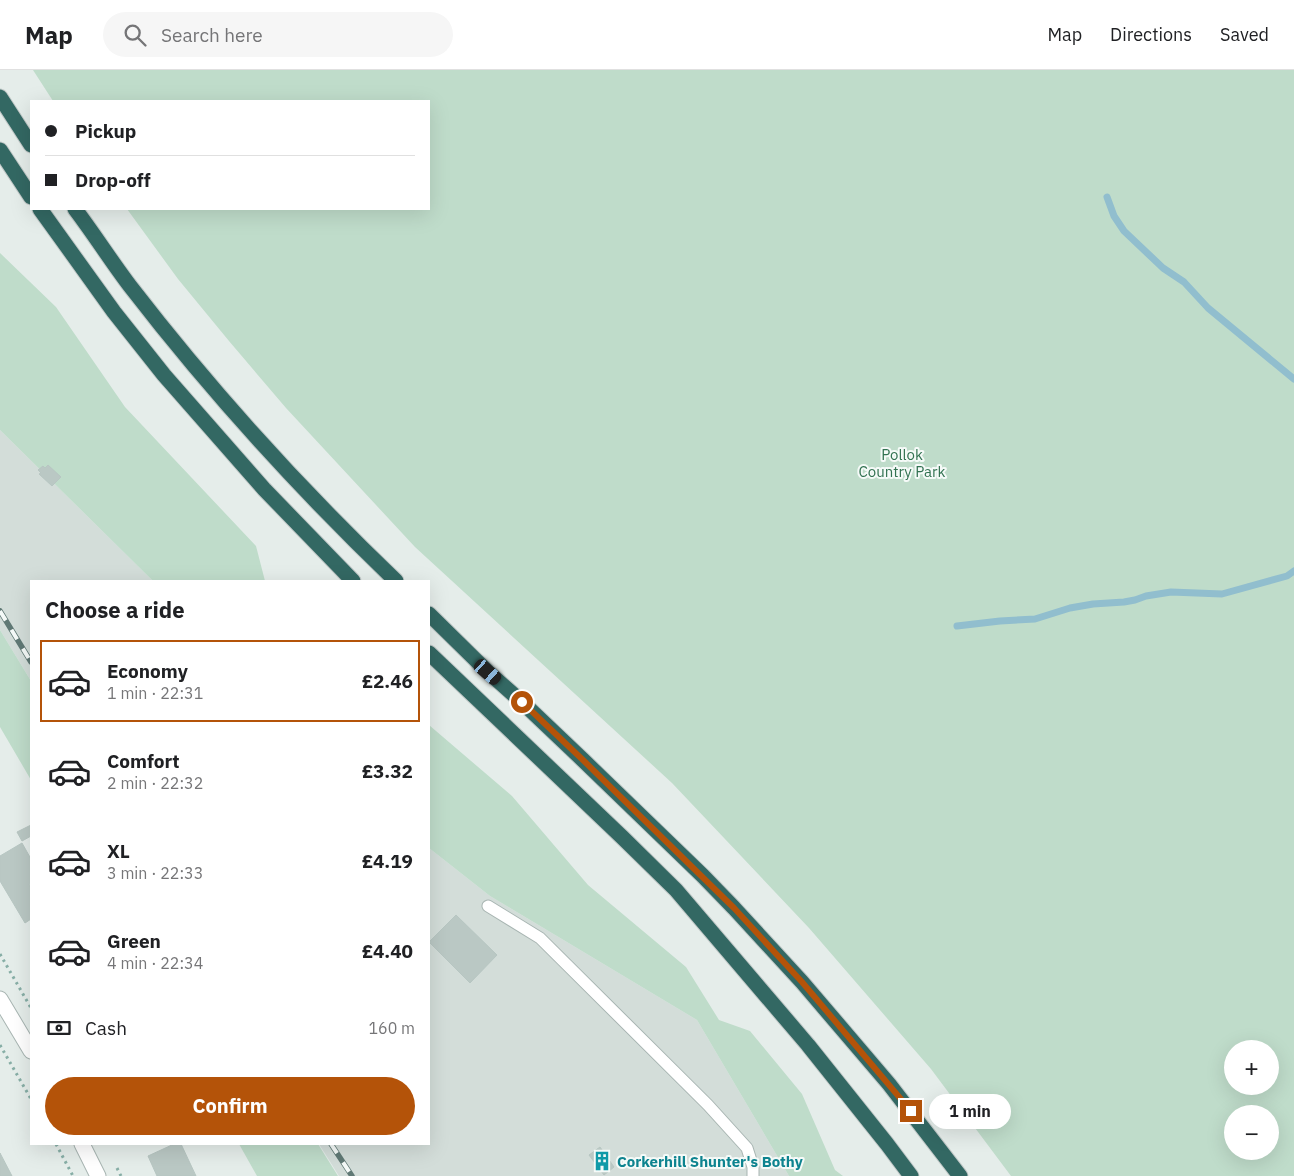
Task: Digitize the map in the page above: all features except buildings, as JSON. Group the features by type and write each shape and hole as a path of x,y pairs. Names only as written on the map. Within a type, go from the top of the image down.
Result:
{"highway":[{"path":"0,97 30,143"},
{"path":"0,150 30,195"},
{"path":"41,210 114,312 164,375 264,489 351,580"},
{"path":"76,210 134,291 234,412 342,529 395,580"},
{"path":"430,615 583,760 734,908 866,1056 911,1111 960,1176"},
{"path":"430,654 676,890 808,1045 911,1176"}],"street":[{"path":"0,999 30,1049"},
{"path":"82,1145 98,1176"}],"lane":[{"path":"488,906 540,938 708,1105 747,1148 753,1167 753,1176"}],"path":[{"path":"0,954 30,1006"},
{"path":"0,1045 30,1097"},
{"path":"57,1145 73,1176"}],"shaded area":[{"path":"0,430 152,580 30,580 30,679 0,630"},
{"path":"430,849 490,896 697,1020 789,1176 339,1176 320,1145 430,1145"}],"green space":[{"name":"Pollok Country Park","path":"33,70 1294,70 1294,1176 1011,1176 931,1069 809,928 672,783 415,547 286,408 178,279 128,210 430,210 430,100 52,100"},
{"path":"0,253 56,307 125,407 256,546 265,580 152,580 0,430"},
{"path":"0,630 30,679 30,778 0,727"},
{"path":"430,726 512,796 588,885 686,967 719,1020 750,1031 802,1094 835,1170 843,1176 789,1176 697,1020 490,896 430,849"},
{"path":"240,1145 319,1145 338,1176 257,1176"}],"waterway":[{"path":"1107,197 1114,216 1124,231 1163,268 1184,282 1208,308 1294,379"},
{"path":"957,626 1035,619 1070,608 1124,602 1171,592 1222,594 1287,576 1294,571"}],"railway":[{"path":"0,611 30,660"},
{"path":"332,1145 352,1176"}],"place":[{"name":"Corkerhill Shunter's Bothy","path":"602,1161"}],"route":[{"path":"522,702 734,908 802,982 911,1111"}]}
